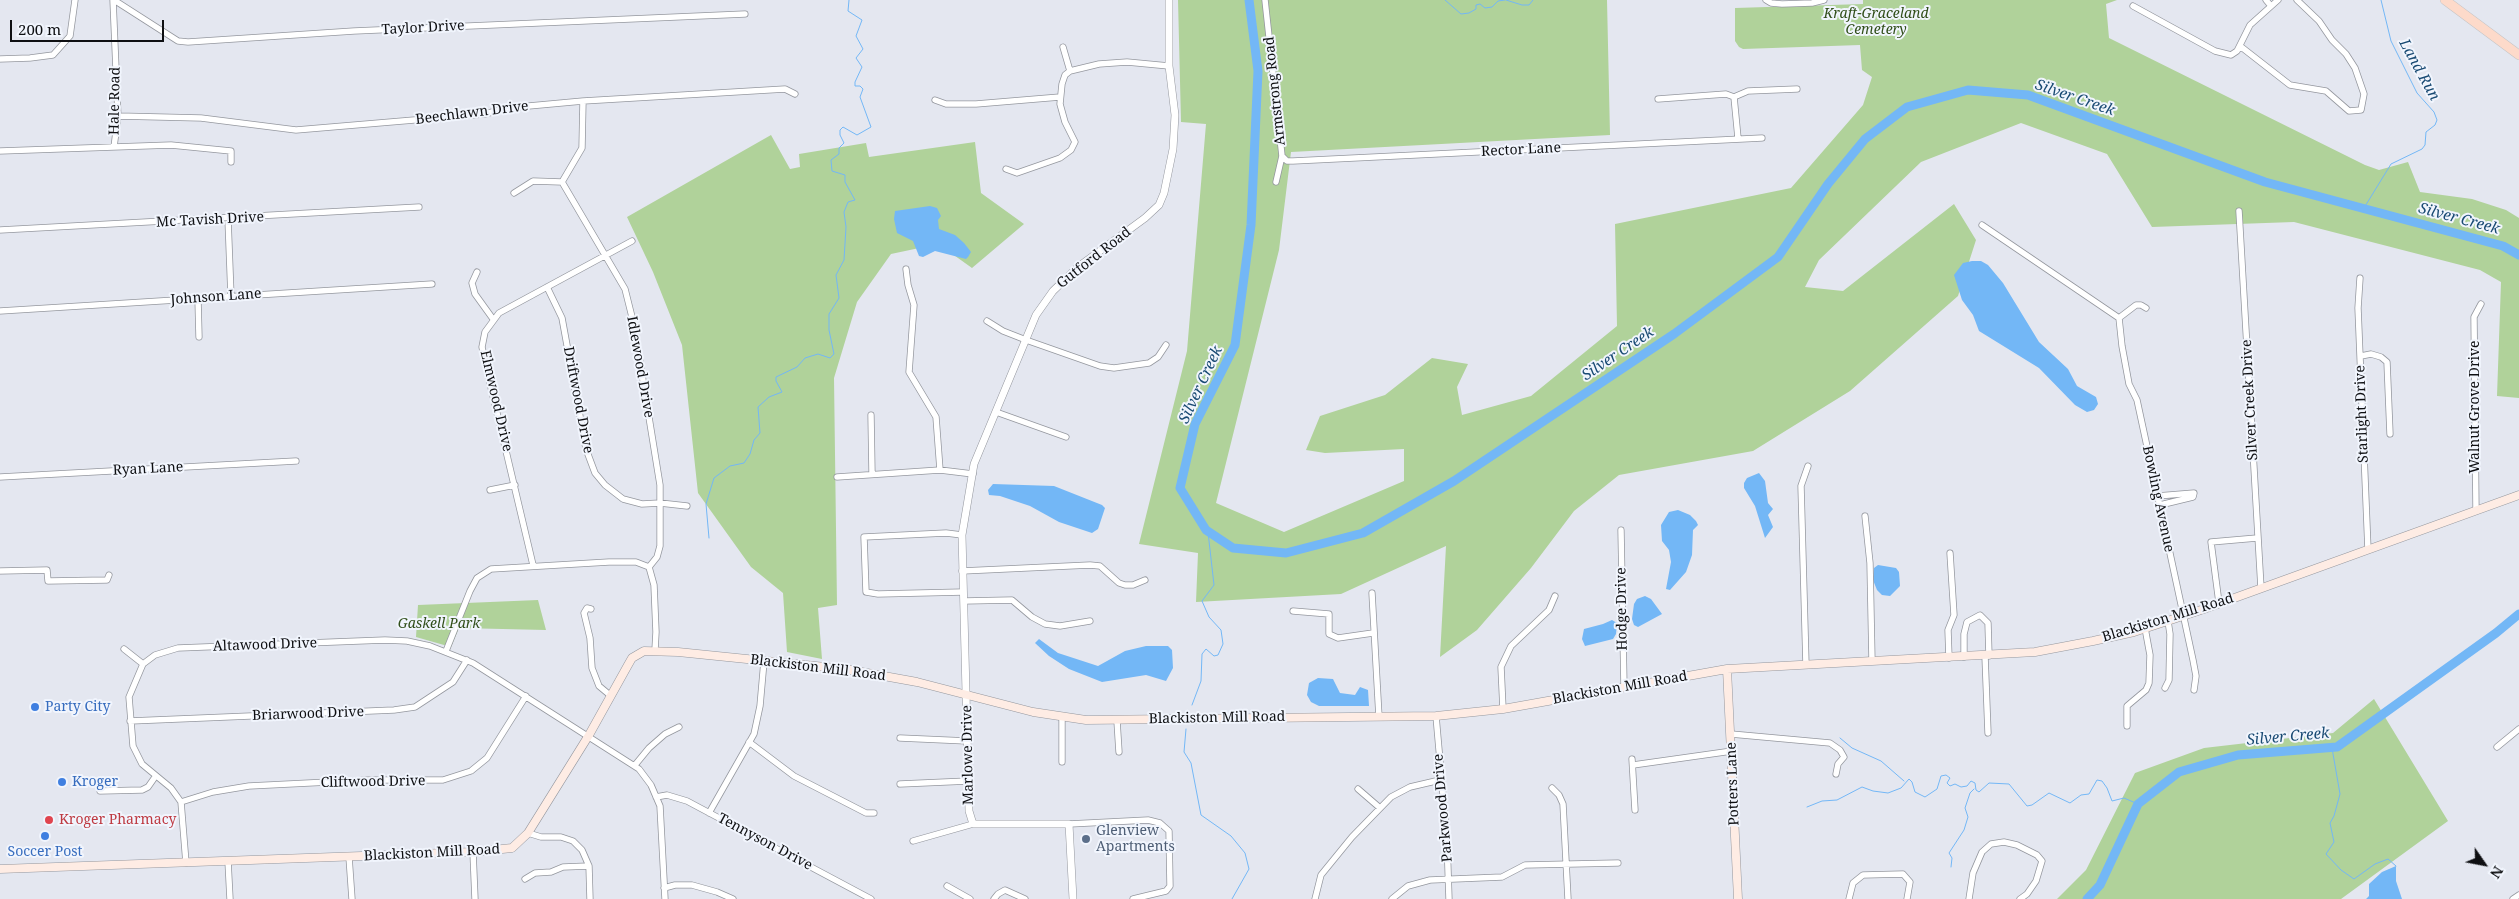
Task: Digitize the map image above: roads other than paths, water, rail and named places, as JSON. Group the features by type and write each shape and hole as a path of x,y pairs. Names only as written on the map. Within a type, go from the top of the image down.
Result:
{"main road":[{"path":"2446,0 2519,54"},
{"name":"Blackiston Mill Road","path":"0,869 473,852 512,848 528,833 589,736 632,658 644,651 655,650 845,670 917,682 1062,718 1117,721 1436,716 1503,709 1727,669 1806,664 1855,664 1872,661 2035,652 2145,628 2168,621 2519,495"},
{"name":"Potters Lane","path":"1727,669 1738,899"}],"street":[{"path":"0,59 53,55 70,36 75,0"},
{"name":"Taylor Drive","path":"114,0 178,41 188,42 363,31 745,14"},
{"name":"Hale Road","path":"0,151 114,147 118,116 114,0"},
{"name":"Gutford Road","path":"964,601 962,535 973,474 982,442 1036,315 1053,290 1078,267 1122,237 1159,205 1164,194 1173,149 1175,115 1169,66 1169,0"},
{"name":"Armstrong Road","path":"1265,0 1282,156 1276,182"},
{"path":"1766,0 1771,3 1782,4 1824,0"},
{"path":"2266,0 2271,6"},
{"path":"2133,6 2222,54 2231,55 2240,46 2250,25 2278,0"},
{"path":"2240,46 2290,85 2326,91 2349,110 2361,110 2364,104 2363,90 2351,60 2332,40 2319,21 2297,0"},
{"path":"1063,47 1070,71"},
{"path":"1006,169 1017,173 1060,158 1071,150 1075,142 1065,122 1060,97 1065,75 1070,71 1100,64 1127,62 1169,66"},
{"name":"Beechlawn Drive","path":"118,116 201,118 296,130 485,114 507,108 583,102 785,89 795,94"},
{"path":"1658,99 1726,94 1734,97 1748,91 1797,89"},
{"path":"935,100 946,104 976,104 1060,97"},
{"path":"1734,97 1738,138"},
{"path":"514,193 532,181 562,182 582,148 583,102"},
{"name":"Rector Lane","path":"1282,156 1287,161 1293,161 1762,138"},
{"path":"114,147 204,146 231,151 231,162"},
{"name":"Idlewood Drive","path":"562,182 625,289 634,324 656,454 660,503 660,546 657,557 648,567"},
{"name":"Mc Tavish Drive","path":"0,230 228,219 419,207"},
{"name":"Silver Creek Drive","path":"2239,211 2256,538 2261,588"},
{"path":"228,219 231,296"},
{"path":"1982,225 2119,318 2136,306 2141,305 2146,308"},
{"path":"477,272 472,283 475,294 493,319 520,301 632,241"},
{"path":"906,269 908,285 914,305 909,372 936,417 940,470"},
{"name":"Starlight Drive","path":"2360,278 2358,308 2368,550"},
{"name":"Johnson Lane","path":"0,311 432,284"},
{"name":"Driftwood Drive","path":"547,287 562,318 586,448 595,473 605,485 623,499 642,504 660,503 687,506"},
{"path":"198,299 199,337"},
{"name":"Walnut Grove Drive","path":"2476,511 2474,317 2480,304"},
{"name":"Bowling Avenue","path":"2119,318 2129,384 2137,400 2196,676 2194,690"},
{"name":"Elmwood Drive","path":"493,319 485,332 482,347 533,565"},
{"path":"987,321 1003,331 1026,340 1100,366 1114,368 1149,363 1158,357 1166,345"},
{"path":"2360,356 2371,354 2381,356 2387,362 2390,434"},
{"path":"996,412 1066,438"},
{"path":"871,415 872,474"},
{"name":"Ryan Lane","path":"0,477 296,461"},
{"path":"1806,664 1801,486 1808,466"},
{"path":"837,477 940,470 973,474"},
{"path":"490,490 515,484"},
{"path":"2158,496 2194,493 2193,497 2160,505"},
{"path":"1865,516 1870,563 1872,661"},
{"name":"Hodge Drive","path":"1621,530 1624,687"},
{"path":"962,535 864,537 866,592 878,594 963,592"},
{"path":"2219,603 2212,542 2256,538"},
{"path":"1949,658 1948,630 1954,614 1950,553"},
{"path":"446,651 465,602 478,578 491,569 533,565 636,562 648,567 654,585 655,650"},
{"path":"962,571 1090,565 1100,566 1119,583 1125,585 1133,585 1145,580"},
{"path":"0,572 47,570 48,581 107,580 109,575"},
{"path":"1372,593 1379,717"},
{"path":"1503,709 1501,667 1511,646 1549,610 1556,596"},
{"path":"964,601 1012,600 1032,618 1045,624 1060,626 1090,621"},
{"name":"Marlowe Drive","path":"964,601 969,811 973,824 1070,824"},
{"path":"591,609 587,608 584,613 590,638 592,668 599,686 611,696"},
{"path":"1293,611 1329,614 1329,634 1338,638 1373,633"},
{"path":"1964,657 1964,634 1967,622 1974,616 1980,615 1988,623 1988,733"},
{"path":"2165,688 2169,680 2170,634 2168,621"},
{"path":"2127,726 2127,706 2146,690 2149,683 2150,655 2145,628"},
{"name":"Altawood Drive","path":"143,664 155,655 178,648 385,640 408,642 446,651 467,660 634,765 651,786 656,797"},
{"path":"124,649 143,664 129,696 131,737 137,756 155,777 170,788 181,802 186,863"},
{"name":"Briarwood Drive","path":"130,721 394,710 416,707 453,682 467,660"},
{"path":"709,813 757,725 764,661"},
{"name":"Cliftwood Drive","path":"181,802 213,792 249,786 368,780 443,780 471,771 487,758 526,696"},
{"name":"Parkwood Drive","path":"1436,716 1440,780 1447,840 1449,899"},
{"path":"1062,718 1062,762"},
{"path":"1117,721 1119,752"},
{"path":"634,765 665,734 679,727"},
{"path":"2497,747 2519,729"},
{"path":"1731,734 1830,743 1840,750 1844,757 1838,764 1836,774"},
{"path":"900,738 967,741"},
{"path":"749,742 794,776 866,813 874,813"},
{"path":"1634,810 1633,762 1732,751"},
{"path":"100,791 142,790 148,787 155,777"},
{"path":"1315,899 1321,876 1352,837 1391,797 1410,787 1440,780"},
{"path":"900,784 968,781"},
{"path":"1552,788 1559,795 1563,804 1568,899"},
{"path":"1358,789 1380,808"},
{"name":"Tennyson Drive","path":"656,797 667,795 687,801 871,899"},
{"path":"656,797 660,806 665,899"},
{"path":"1073,899 1070,824 1148,820 1160,823 1168,831 1170,886 1166,891 1133,899"},
{"path":"913,841 973,824"},
{"path":"528,833 541,837 561,837 573,841 582,850 589,866 590,899"},
{"path":"1969,899 1972,873 1982,852 1991,844 2004,842 2017,845 2037,855 2042,861 2036,881 2027,894 2020,899"},
{"path":"473,852 475,899"},
{"path":"350,857 352,899"},
{"path":"228,861 230,899"},
{"path":"1392,899 1408,886 1430,880 1502,877 1525,865 1618,863"},
{"path":"525,879 535,873 589,866"},
{"path":"1849,899 1853,883 1863,875 1904,874 1910,882 1907,899"},
{"path":"664,888 675,885 692,885 733,899"},
{"path":"947,886 970,899"},
{"path":"994,899 1005,890 1025,899"},
{"path":"2513,899 2519,894"}],"water":[{"path":"930,206 937,208 941,216 938,220 939,229 955,235 971,252 966,259 935,251 923,257 919,256 913,241 897,233 894,219 895,211"},
{"path":"1981,261 1988,265 2003,283 2039,342 2068,369 2077,386 2096,397 2098,404 2094,410 2087,412 2075,405 2039,368 1979,331 1973,315 1962,300 1954,275 1963,263"},
{"path":"1759,473 1765,481 1768,503 1773,509 1768,515 1773,527 1765,538 1755,506 1744,488 1747,478"},
{"path":"993,484 1054,486 1102,505 1105,508 1098,529 1092,533 1059,522 1030,506 1000,496 989,495 988,490"},
{"path":"1678,510 1690,515 1698,525 1693,530 1692,555 1686,572 1670,590 1666,589 1671,562 1669,550 1662,541 1661,525 1669,512"},
{"path":"1878,565 1896,568 1899,572 1900,586 1890,596 1882,595 1877,590 1873,580 1874,568"},
{"path":"1645,596 1651,599 1662,614 1638,627 1634,625 1632,619 1634,604 1637,599"},
{"path":"1612,620 1617,623 1616,634 1613,639 1585,646 1582,639 1584,629"},
{"path":"1039,639 1058,653 1098,666 1125,651 1146,646 1168,646 1172,650 1173,668 1166,681 1146,675 1102,682 1069,669 1049,656 1035,643"},
{"path":"1318,678 1333,679 1340,693 1355,695 1360,687 1368,690 1369,706 1319,706 1311,702 1307,695 1309,683"},
{"path":"2396,866 2396,881 2402,899 2366,899 2369,896 2369,884 2382,872"}],"waterway":[{"path":"709,538 706,504 714,478 730,466 744,463 750,454 754,440 760,433 758,407 769,397 782,392 776,377 797,367 805,358 818,354 830,358 834,354 829,330 829,314 839,298 836,275 844,260 846,227 844,212 848,202 855,200 845,182 845,175 832,171 831,160 839,154 839,148 844,143 840,135 840,130 843,127 857,135 871,127 860,97 863,89 860,86 855,86 862,67 856,58 863,49 856,36 862,20 848,11 849,0"},
{"name":"Silver Creek","path":"1249,0 1258,71 1251,225 1235,345 1195,424 1180,488 1206,530 1233,548 1286,553 1363,533 1454,481 1674,334 1778,257 1828,184 1865,139 1907,107 1968,90 2028,95 2265,182 2503,246 2519,255"},
{"path":"1445,0 1461,14 1469,13 1476,9 1476,5 1480,4 1485,8 1492,7 1498,1 1505,0"},
{"path":"1506,0 1522,5 1529,5 1533,0"},
{"name":"Land Run","path":"2364,208 2391,164 2422,149 2425,145 2426,132 2435,125 2437,120 2434,112 2417,93 2391,41 2381,0"},
{"path":"1192,705 1201,681 1202,654 1206,649 1214,656 1218,655 1223,644 1221,630 1209,617 1202,601 1214,585 1208,532"},
{"name":"Silver Creek","path":"2087,899 2100,885 2138,804 2179,772 2238,755 2337,747 2496,633 2519,614"},
{"path":"1186,729 1184,752 1191,763 1201,815 1231,836 1245,853 1249,869 1232,899"},
{"path":"1840,738 1852,748 1881,761 1904,781"},
{"path":"2332,748 2340,794 2330,823 2334,842 2326,854 2341,870 2354,879 2375,864 2388,859 2396,866"},
{"path":"1807,807 1822,801 1837,800 1862,787 1888,793 1901,788 1909,779 1915,792 1925,797 1937,789 1941,776 1946,775 1950,778 1947,783 1950,786 1955,784 1961,787 1967,786 1971,781 1975,783 1976,790 1979,792 1989,783 2009,784 2027,806 2032,805 2049,793 2070,803 2081,795 2089,794 2097,780 2102,781 2112,801 2124,798 2138,804"},
{"path":"1951,867 1952,858 1949,853 1964,830 1968,817 1965,808 1970,793 1974,789"}],"place":[{"name":"Party City","path":"35,707"},
{"name":"Kroger","path":"62,782"},
{"name":"Kroger Pharmacy","path":"49,820"},
{"name":"Soccer Post","path":"45,836"},
{"name":"Glenview Apartments","path":"1086,839"}],"park label":[{"name":"Kraft-Graceland Cemetery","path":"1876,22"},
{"name":"Gaskell Park","path":"439,624"}]}
